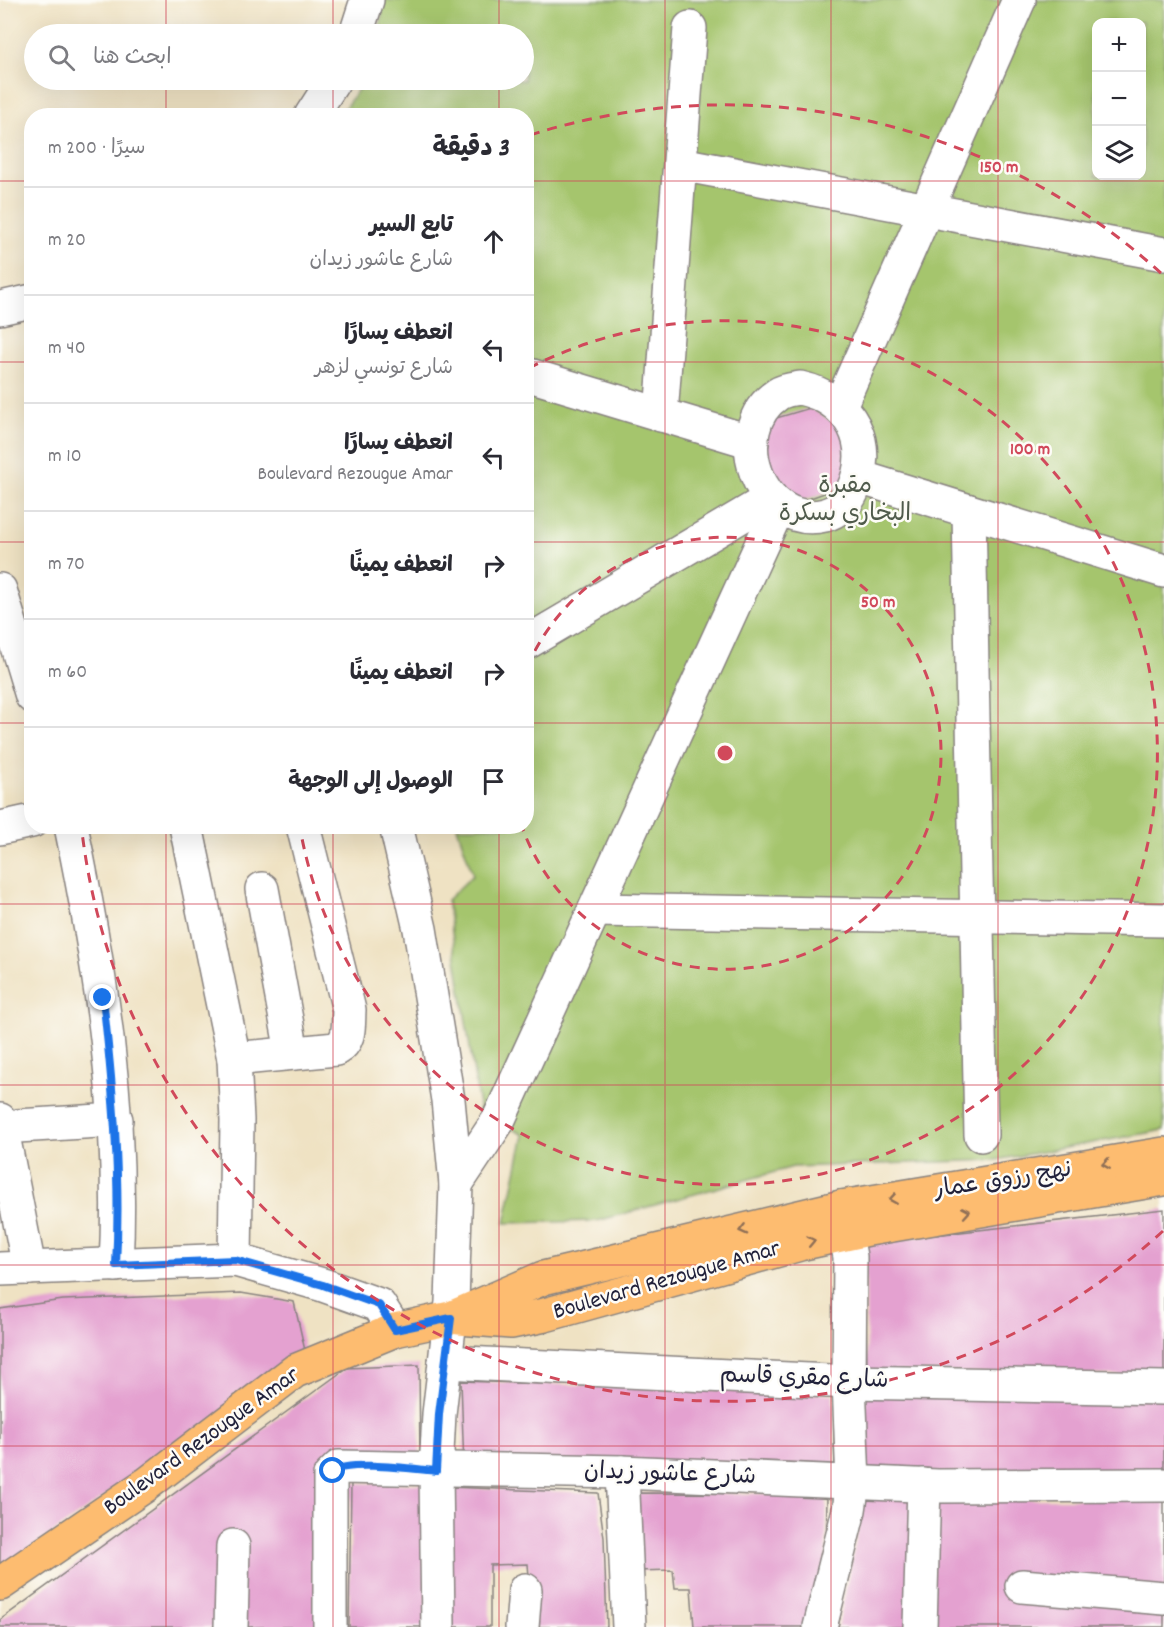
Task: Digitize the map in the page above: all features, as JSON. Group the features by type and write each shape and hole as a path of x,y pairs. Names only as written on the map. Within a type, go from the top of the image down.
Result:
{"main road":[{"name":"نهج رزوق عمار","path":"844,1220 1164,1154"},
{"name":"نهج رزوق عمار","path":"844,1220 1164,1179"},
{"name":"Boulevard Rezougue Amar","path":"448,1338 543,1278 844,1220"},
{"name":"Boulevard Rezougue Amar","path":"0,1584 147,1484 295,1371 395,1330 448,1338 545,1315 800,1244 844,1220"}],"street":[{"path":"359,24 367,0"},
{"path":"840,406 1019,0"},
{"path":"661,415 690,28"},
{"path":"316,108 328,90"},
{"path":"680,164 1164,254"},
{"path":"0,308 24,303"},
{"path":"534,376 752,442"},
{"path":"800,388 821,393 840,406 854,427 861,452 859,477 849,498 833,513 812,518 790,514 775,503 756,477 751,452 753,427 763,407 780,393 800,388"},
{"path":"859,477 1164,571"},
{"path":"534,639 775,503"},
{"path":"456,1184 498,1122 595,910 775,503"},
{"path":"969,511 981,1135"},
{"path":"0,591 9,654 24,681"},
{"path":"0,828 24,823"},
{"path":"72,834 103,998 116,1120 118,1227 116,1265"},
{"path":"188,834 234,1059 237,1120 235,1260"},
{"path":"234,1059 336,1049 343,1046 348,1038 348,1019 334,943 305,834"},
{"path":"398,834 420,929 448,1100 456,1184 448,1338 436,1471 438,1627"},
{"path":"262,889 292,1052"},
{"path":"595,910 1164,920"},
{"path":"116,1120 1,1123 15,1269 235,1260 323,1285 379,1305 395,1330"},
{"path":"820,1627 849,1510 853,1483 849,1382 850,1257 844,1220"},
{"name":"شارع مقري قاسم","path":"448,1338 849,1382 1164,1388"},
{"name":"شارع عاشور زيدان","path":"330,1627 330,1476 339,1467 436,1471 622,1472 924,1485 1164,1485"},
{"path":"622,1472 629,1627"},
{"path":"920,1627 924,1485"},
{"path":"231,1627 233,1546"},
{"path":"1022,1586 1164,1598"},
{"path":"522,1627 525,1590"}],"green space":[{"name":"مقبرة البخاري بسكرة","path":"384,0 1164,0 1164,1130 996,1160 793,1167 597,1221 505,1223 524,1135 480,1112 447,900 473,875 459,834 534,834 534,108 345,108 358,90 534,90 534,24 380,24"}],"building":[{"path":"810,408 845,429 853,460 839,488 802,501 772,487 758,454 773,419"},
{"path":"1164,1209 1164,1376 867,1371 865,1243"},
{"path":"241,1293 294,1302 306,1355 0,1570 0,1309 63,1300"},
{"path":"419,1365 420,1463 325,1467 321,1627 0,1627 0,1620 347,1368"},
{"path":"461,1381 833,1394 835,1470 464,1468"},
{"path":"865,1393 1164,1396 1164,1474 867,1473"},
{"path":"351,1483 428,1484 426,1627 349,1627"},
{"path":"447,1487 598,1493 604,1538 607,1627 533,1627 528,1564 490,1565 490,1627 448,1627"},
{"path":"638,1493 827,1494 826,1560 814,1627 694,1627 691,1588 675,1588 673,1570 635,1571"},
{"path":"865,1496 914,1496 909,1627 838,1627"},
{"path":"1164,1498 1164,1627 931,1627 935,1500"}],"route":[{"path":"103,998 116,1120 118,1227 116,1265 235,1260 323,1285 379,1305 395,1330 451,1318 439,1414 436,1471 339,1467 333,1471"}]}
